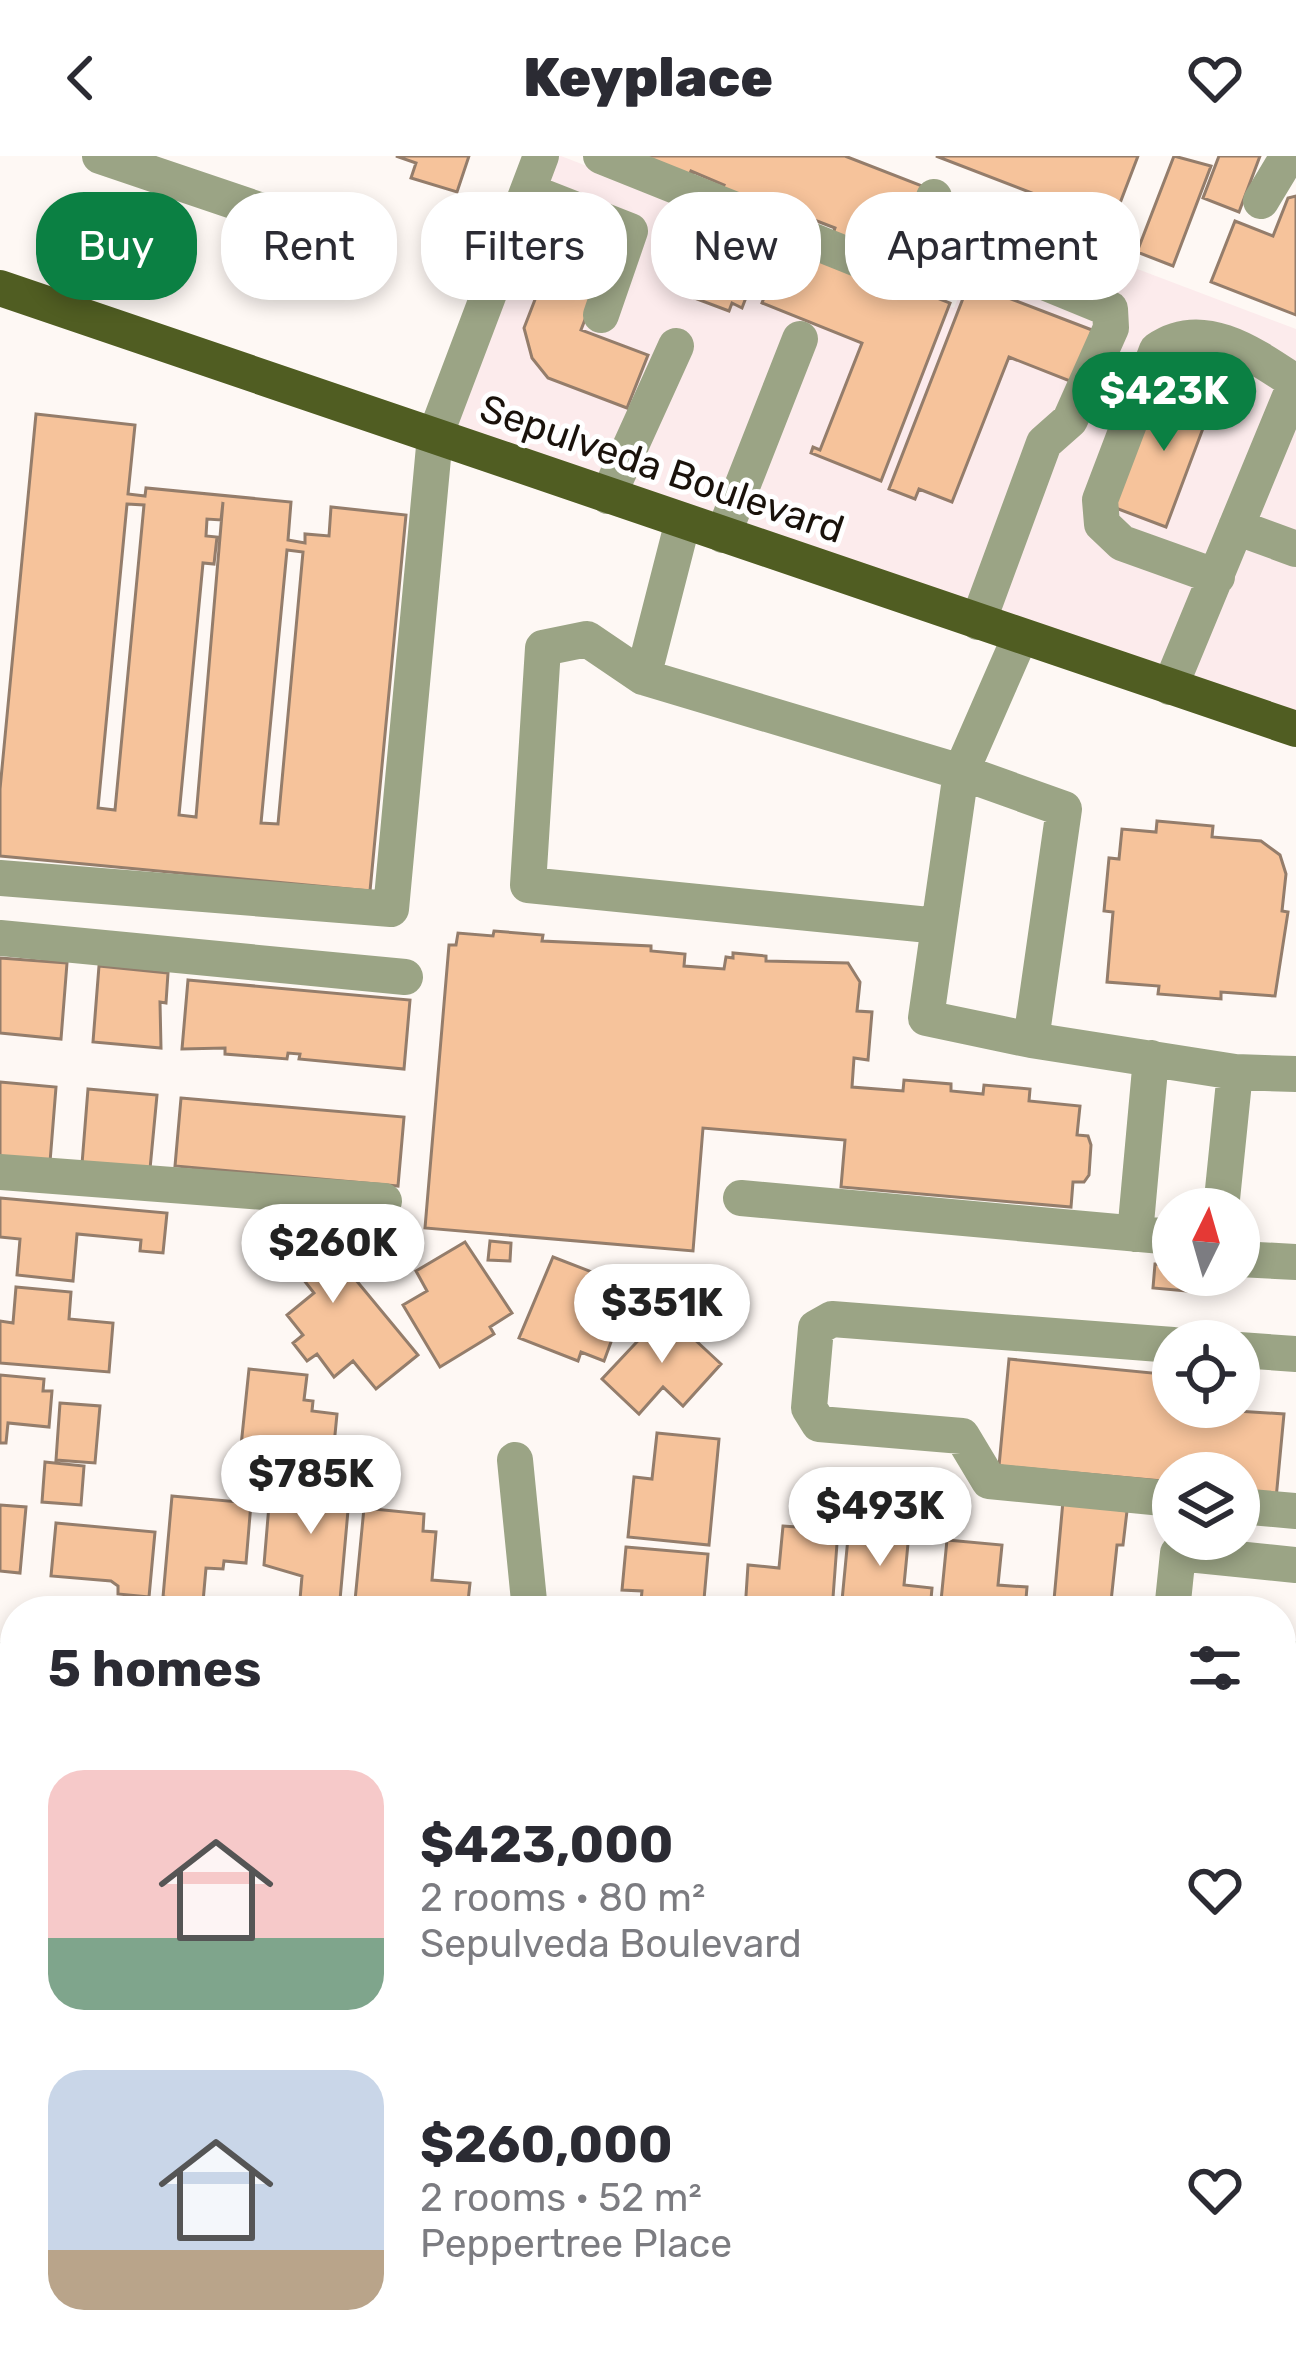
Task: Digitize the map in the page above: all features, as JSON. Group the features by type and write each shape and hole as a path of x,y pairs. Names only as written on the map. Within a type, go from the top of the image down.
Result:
{"main road":[{"name":"Sepulveda Boulevard","path":"0,288 1296,729"}],"street":[{"path":"100,156 221,197"},
{"path":"0,878 391,909 435,436 541,156"},
{"path":"601,156 845,254"},
{"path":"1261,201 1288,156"},
{"path":"528,191 629,231 601,315"},
{"path":"977,622 1044,443 1070,420 1111,328 1110,309 1088,300"},
{"path":"1170,687 1217,577 1296,382 1200,334 1178,335 1157,350 1100,500 1102,524 1122,543 1217,577"},
{"path":"723,535 800,339"},
{"path":"608,496 676,346"},
{"path":"643,677 683,521"},
{"path":"1236,527 1296,549"},
{"path":"1021,637 961,772 926,1018 1030,1040 1235,1072 1296,1075"},
{"path":"939,926 527,885 543,648 587,639 643,677 961,772 1064,808 1030,1040"},
{"path":"0,938 405,977"},
{"path":"1136,1234 1151,1058"},
{"path":"1223,1188 1235,1072"},
{"path":"0,1172 384,1201"},
{"path":"741,1198 1152,1236"},
{"path":"1260,1260 1296,1262"},
{"path":"1152,1343 832,1319 816,1328 809,1408 819,1424 962,1436 989,1481 1152,1497"},
{"path":"1260,1351 1296,1354"},
{"path":"515,1460 529,1596"},
{"path":"1260,1508 1296,1511"},
{"path":"1174,1596 1178,1553 1296,1565"}],"shaded area":[{"path":"544,156 561,156 654,192 651,300 821,300 821,257 845,266 845,300 933,300 954,308 957,300 1140,300 1140,270 1296,329 1296,717 443,421 489,300 627,300 627,192 530,192"}],"building":[{"path":"396,156 469,156 457,192 411,178 416,163"},
{"path":"644,156 845,156 930,189 845,192 845,242 832,237 835,228 821,223 821,192 724,192 724,185 691,171 688,178"},
{"path":"936,156 1138,156 1124,192 1029,192"},
{"path":"1174,156 1211,166 1173,266 1140,253"},
{"path":"1219,156 1260,156 1239,212 1203,198"},
{"path":"1296,196 1296,315 1211,282 1235,221 1273,236 1288,198"},
{"path":"821,252 845,262 845,300 950,303 881,481 811,453 813,447 820,450 862,343 762,303 821,300"},
{"path":"535,300 593,300 581,330 648,355 627,408 548,378 532,358 524,328"},
{"path":"699,300 745,300 742,308 732,303 729,311"},
{"path":"962,300 1013,300 1092,330 1075,383 1009,357 952,502 919,489 915,499 889,489"},
{"path":"1162,382 1220,404 1215,417 1208,415 1166,527 1113,507"},
{"path":"36,414 135,425 128,494 145,496 146,488 291,502 288,540 305,543 305,534 329,536 331,507 406,515 370,891 0,856 0,789","holes":["223,502 196,817 179,815 203,563 214,564 217,537 206,536 207,519 221,520","127,504 144,505 115,810 98,808","287,550 303,552 278,824 261,823"]},
{"path":"1157,821 1213,826 1212,837 1261,841 1280,855 1286,874 1282,911 1288,912 1275,996 1221,992 1221,999 1158,994 1159,986 1107,982 1113,912 1104,911 1109,858 1119,859 1122,829 1156,832"},
{"path":"494,931 543,935 542,941 651,946 651,951 685,954 684,966 724,969 726,957 733,958 733,953 766,956 766,961 848,963 860,982 857,1011 872,1012 868,1060 854,1058 852,1087 903,1091 904,1080 951,1084 951,1091 983,1094 984,1085 1030,1089 1029,1101 1080,1106 1077,1135 1088,1136 1091,1145 1089,1175 1084,1182 1073,1182 1071,1207 841,1187 845,1140 703,1128 693,1251 425,1228 449,945 456,945 458,933 493,936"},
{"path":"0,958 67,963 61,1039 0,1033"},
{"path":"99,966 168,973 166,1003 160,1002 161,1048 93,1042"},
{"path":"188,980 410,1000 404,1069 299,1059 300,1054 288,1053 287,1059 225,1054 225,1048 182,1049"},
{"path":"0,1082 56,1087 50,1162 0,1157"},
{"path":"88,1089 157,1095 150,1169 82,1164"},
{"path":"181,1098 404,1117 398,1186 175,1166"},
{"path":"0,1198 167,1213 163,1253 140,1251 141,1240 77,1234 73,1281 17,1275 20,1239 0,1237"},
{"path":"252,1221 312,1227 418,1355 376,1389 353,1361 334,1377 317,1354 307,1361 293,1343 303,1335 287,1315 314,1293 292,1265 250,1259"},
{"path":"490,1241 511,1243 510,1261 488,1260"},
{"path":"465,1242 512,1313 490,1327 494,1334 440,1367 403,1305 427,1291 416,1271"},
{"path":"553,1257 592,1272 587,1286 626,1301 604,1361 581,1352 578,1361 519,1338"},
{"path":"16,1287 71,1292 69,1319 113,1323 109,1372 0,1363 0,1321 13,1323"},
{"path":"665,1312 721,1364 683,1406 663,1387 639,1414 602,1379"},
{"path":"1009,1359 1152,1373 1152,1428 1260,1428 1260,1412 1284,1414 1276,1499 1260,1497 1260,1452 1152,1452 1152,1480 999,1466"},
{"path":"249,1369 307,1375 304,1400 313,1401 312,1411 337,1414 333,1455 241,1446"},
{"path":"0,1375 44,1379 43,1391 52,1391 49,1427 8,1423 6,1443 0,1443"},
{"path":"60,1403 100,1406 95,1463 56,1460"},
{"path":"657,1433 719,1439 709,1545 628,1537 634,1477 652,1479"},
{"path":"45,1462 84,1466 81,1505 42,1502"},
{"path":"287,1471 351,1477 340,1596 300,1596 302,1576 264,1565 269,1505 284,1507"},
{"path":"172,1496 251,1503 246,1563 224,1561 223,1569 206,1568 204,1596 163,1596"},
{"path":"1063,1501 1127,1511 1123,1545 1117,1545 1112,1596 1054,1596"},
{"path":"0,1505 26,1507 20,1573 0,1571"},
{"path":"364,1508 424,1514 423,1531 436,1532 432,1580 470,1583 469,1596 355,1596"},
{"path":"850,1517 910,1523 904,1585 932,1588 931,1596 842,1596"},
{"path":"56,1523 155,1532 149,1596 118,1594 118,1586 111,1581 51,1576"},
{"path":"783,1526 838,1530 833,1596 746,1596 748,1565 779,1568"},
{"path":"947,1540 1002,1545 998,1585 1027,1587 1026,1596 941,1596"},
{"path":"626,1547 708,1554 704,1596 642,1596 642,1591 622,1590"}]}
